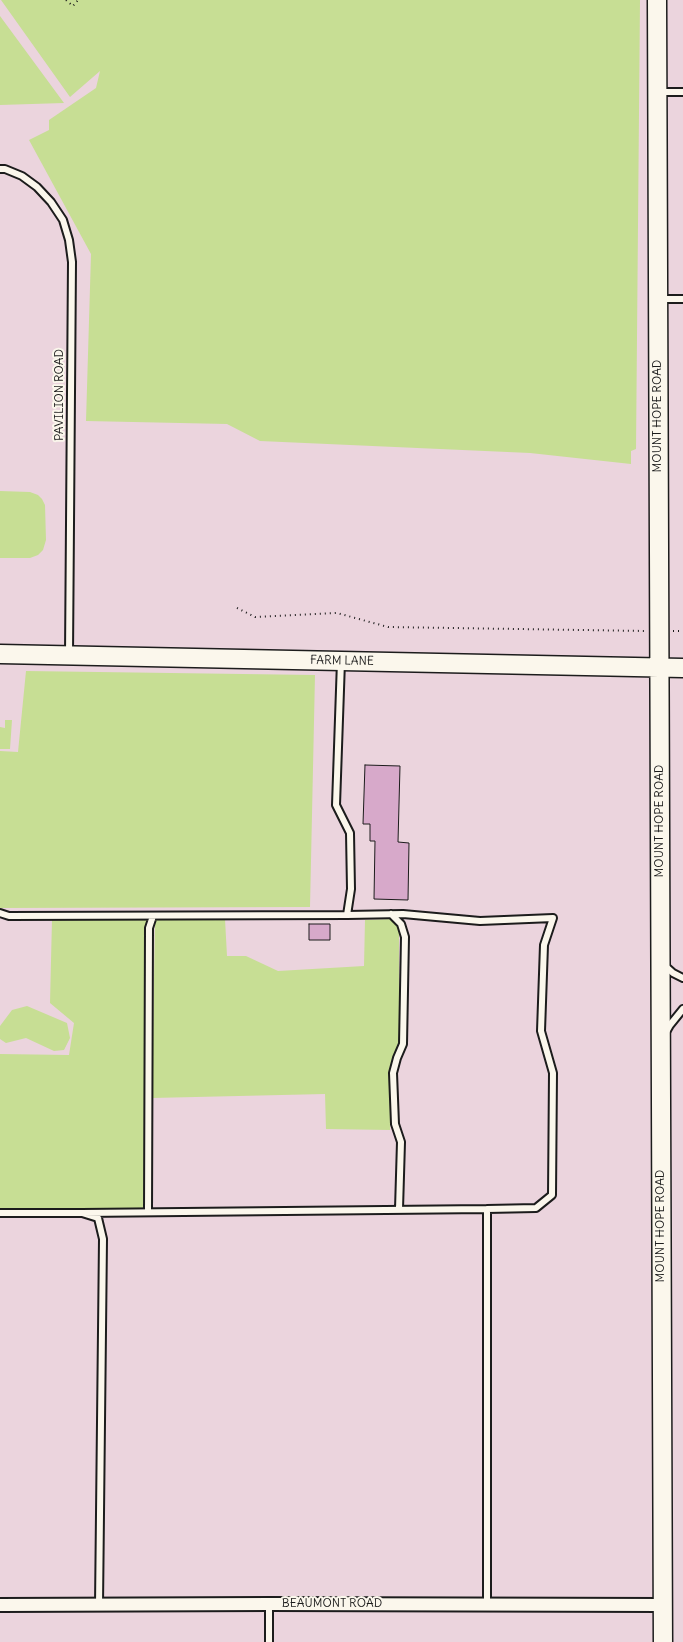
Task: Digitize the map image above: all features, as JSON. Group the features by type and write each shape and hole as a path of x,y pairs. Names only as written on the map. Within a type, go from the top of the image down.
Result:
{"street":[{"name":"MOUNT HOPE ROAD","path":"657,0 663,1642"},
{"name":"FARM LANE","path":"0,654 683,668"},
{"name":"BEAUMONT ROAD","path":"0,1605 663,1605"}],"lane":[{"path":"657,92 683,92"},
{"name":"PAVILION ROAD","path":"0,169 5,169 22,176 37,187 51,202 63,220 69,240 72,262 69,655"},
{"path":"657,299 683,299"},
{"path":"341,661 336,805 350,833 351,889 347,915"},
{"path":"0,914 9,916 391,914 480,922 553,918 544,944 541,1032 553,1073 552,1195 536,1208 0,1213"},
{"path":"391,914 401,924 405,937 403,1044 393,1073 395,1124 401,1142 399,1210"},
{"path":"148,1212 149,928 153,916"},
{"path":"660,962 672,973 683,978"},
{"path":"661,1045 670,1025 683,1009"},
{"path":"487,1208 487,1604"},
{"path":"82,1213 98,1218 103,1239 99,1605"},
{"path":"269,1604 270,1642"}],"path":[{"path":"66,0 73,6 78,0"},
{"path":"237,608 255,617 337,613 388,627 683,631"}],"shaded area":[{"path":"0,0 683,0 683,1642 0,1642"}],"green space":[{"path":"1,0 640,0 636,449 631,451 631,464 530,453 260,441 227,424 86,421 91,254 29,140 49,130 49,120 96,88 100,71 70,97"},
{"path":"0,16 64,103 0,105"},
{"path":"0,491 30,492 42,499 45,505 46,540 43,550 38,555 30,558 0,558"},
{"path":"26,671 315,675 310,907 0,908 0,751 18,752"},
{"path":"5,720 12,720 10,749 0,749 0,727 5,728"},
{"path":"148,918 145,1208 0,1209 0,1054 69,1055 74,1023 50,1003 52,919"},
{"path":"155,919 225,919 227,956 246,956 278,971 364,966 365,920 392,919 399,928 399,1042 391,1062 390,1130 326,1129 325,1094 152,1098"},
{"path":"27,1006 67,1023 70,1038 64,1050 54,1051 26,1038 6,1043 0,1039 0,1026 12,1010"}],"building":[{"path":"365,765 400,766 398,842 409,843 408,900 374,899 375,841 370,841 370,824 363,824"},
{"path":"309,924 330,924 330,940 309,940"}]}
